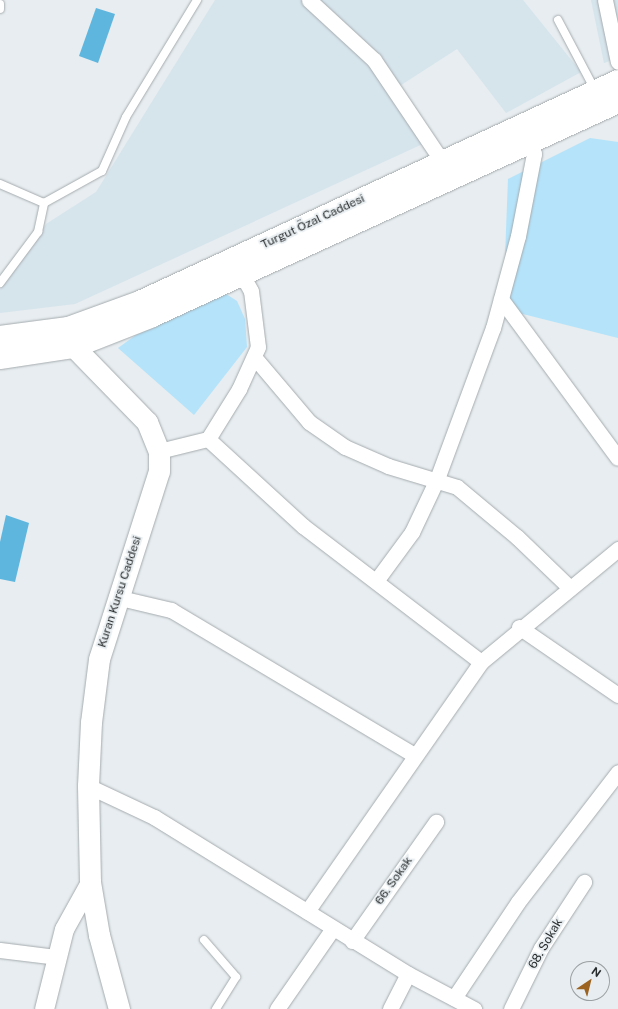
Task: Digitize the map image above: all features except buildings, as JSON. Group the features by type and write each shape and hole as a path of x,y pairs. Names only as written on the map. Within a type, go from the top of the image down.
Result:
{"main road":[{"name":"Turgut Özal Caddesi","path":"0,358 71,337 142,301 237,266 528,134 606,101 618,81"},
{"name":"Turgut Özal Caddesi","path":"0,337 71,337"},
{"name":"Kuran Kursu Caddesi","path":"71,337 147,422 159,451 159,471 149,506 116,597 99,659 88,786 90,882 98,935 119,1009"}],"street":[{"path":"309,0 374,60 449,171"},
{"path":"605,0 618,62"},
{"path":"376,581 412,532 437,479 501,299 519,229 534,154 528,134"},
{"path":"159,451 208,439 255,358 258,325 251,291 237,266"},
{"path":"501,299 618,458"},
{"path":"255,358 309,422 345,447 388,466 437,479 457,487 517,537 569,587"},
{"path":"208,439 303,526 482,662"},
{"path":"307,911 414,755 482,662 519,627 617,551"},
{"path":"116,597 171,610 414,755"},
{"path":"519,627 618,696"},
{"path":"454,998 518,902 618,772"},
{"path":"88,786 154,817 307,911 352,941 408,974 474,1009"},
{"name":"66. Sokak","path":"352,941 436,822"},
{"path":"44,1009 64,929 90,882"},
{"name":"68. Sokak","path":"511,1009 541,948 584,882"},
{"path":"277,1009 332,928"},
{"path":"0,950 56,957"},
{"path":"390,1009 408,974"}],"lane":[{"path":"0,283 38,232 44,203 102,171 126,117 197,0"},
{"path":"558,20 606,101"},
{"path":"0,184 44,203"},
{"path":"204,940 236,977 216,1009"}],"shaded area":[{"path":"215,0 523,0 581,72 506,113 457,49 395,89 427,142 75,304 0,313 0,289 46,224 96,192"},
{"path":"591,0 618,0 618,58 604,63"},
{"path":"590,138 618,142 618,338 503,309 508,179"},
{"path":"223,292 237,301 245,319 247,347 194,415 118,348 136,335"}],"water":[{"path":"96,8 115,14 98,63 79,56"},
{"path":"6,515 29,523 15,582 0,579 0,542"}]}
